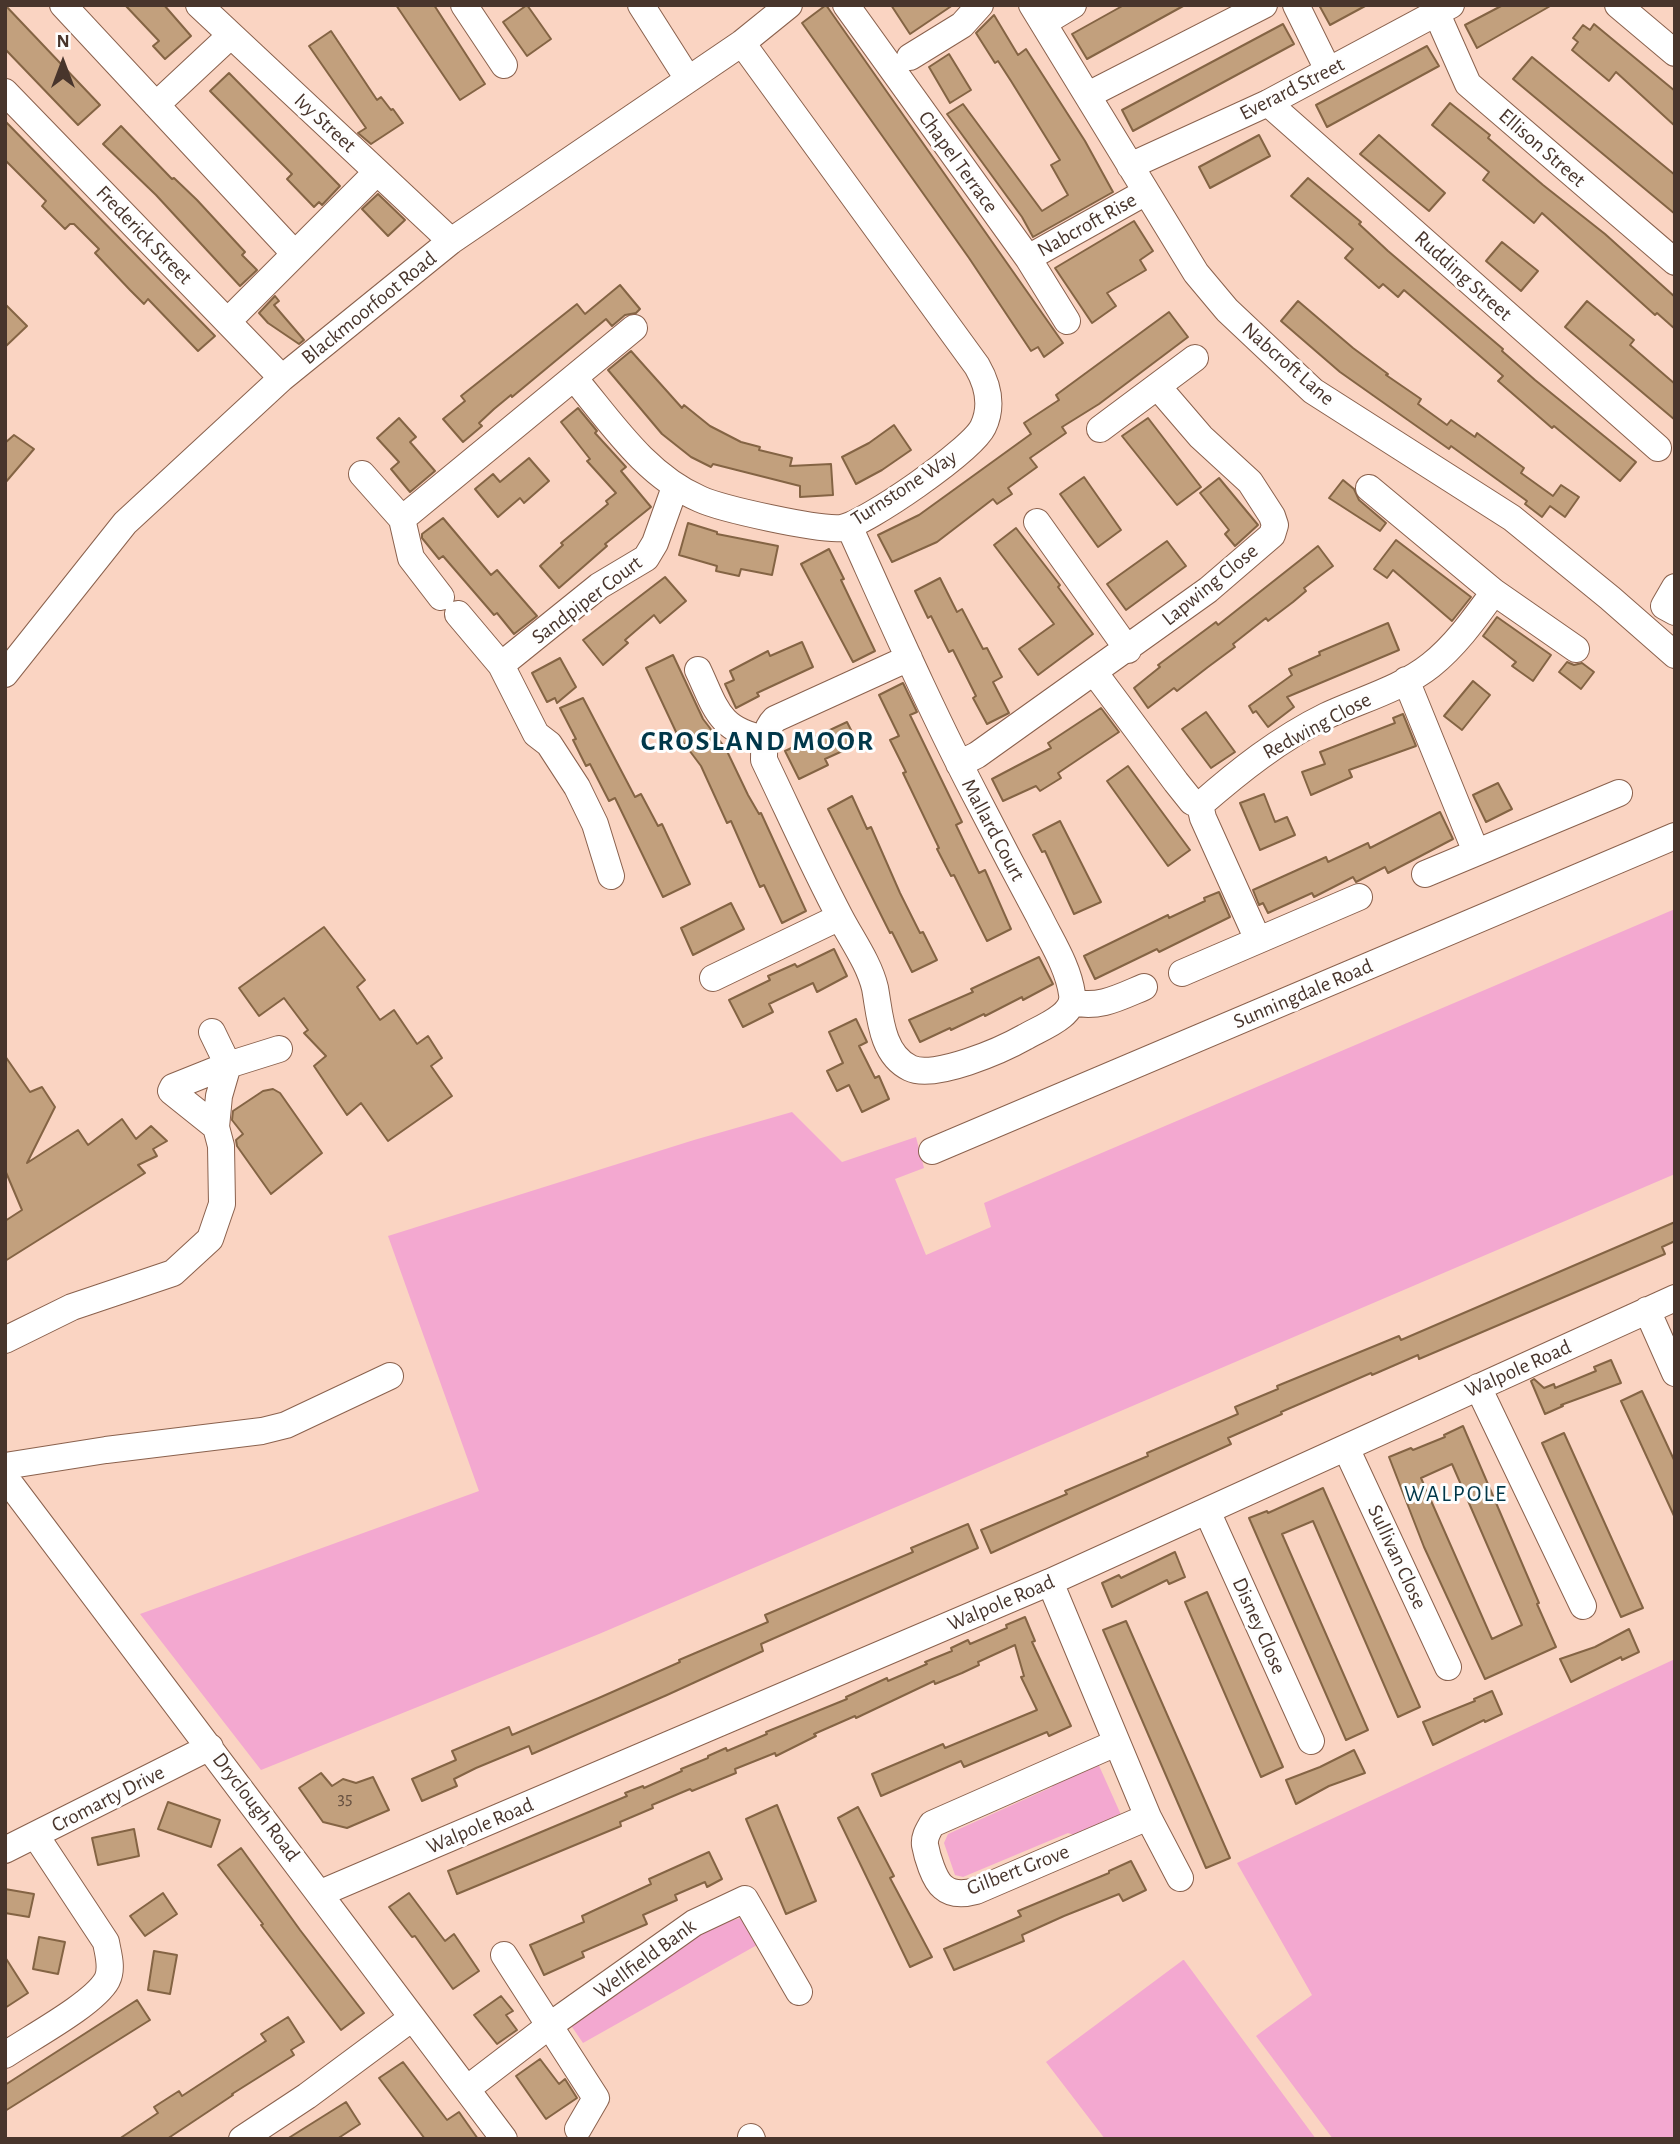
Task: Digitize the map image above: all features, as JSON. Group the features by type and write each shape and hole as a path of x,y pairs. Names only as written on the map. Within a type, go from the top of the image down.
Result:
{"street":[{"path":"62,5 295,254"},
{"name":"Ivy Street","path":"199,5 451,241"},
{"path":"464,5 504,65"},
{"path":"641,5 688,79"},
{"name":"Blackmoorfoot Road","path":"5,674 125,523 282,378 451,241 742,43 789,5"},
{"name":"Chapel Terrace","path":"846,5 1028,258 1067,321"},
{"path":"910,57 962,25 980,5"},
{"path":"1038,14 1073,5"},
{"path":"1088,95 1264,5"},
{"path":"1296,5 1328,71"},
{"path":"1618,5 1675,53"},
{"name":"Everard Street","path":"1130,166 1268,103 1444,9"},
{"name":"Ellison Street","path":"1444,9 1468,84 1675,262"},
{"name":"Nabcroft Lane","path":"1038,14 1196,273 1227,310 1313,391 1512,518 1675,655"},
{"path":"156,105 231,35"},
{"name":"Turnstone Way","path":"574,378 643,460 676,487 720,507 829,528 849,526 933,473 971,444 982,430 989,398 977,366 742,43"},
{"name":"Frederick Street","path":"5,92 282,378"},
{"name":"Rudding Street","path":"1268,103 1658,449"},
{"path":"228,321 377,172"},
{"name":"Nabcroft Rise","path":"1028,258 1146,192"},
{"path":"402,519 634,328"},
{"path":"1100,429 1195,359"},
{"name":"Lapwing Close","path":"959,764 977,755 1128,650 1208,590 1272,535 1275,525 1272,516 1250,482 1201,437 1158,387"},
{"path":"362,474 402,519 411,558 501,665 536,734 549,744 577,787 595,824 611,876"},
{"name":"Sandpiper Court","path":"501,665 599,586 646,558 655,543 676,487"},
{"path":"1369,488 1494,593 1576,649"},
{"path":"1037,522 1128,650"},
{"name":"Mallard Court","path":"849,526 959,764 1061,959 1073,994 1073,1002"},
{"path":"1675,587 1664,606 1675,612"},
{"name":"Redwing Close","path":"1200,805 1279,742 1431,665 1460,637 1494,593"},
{"path":"909,659 775,719 769,725 765,738 764,760 840,917 861,953 874,986 879,1020 888,1043 901,1061 911,1069 929,1071 1014,1043 1059,1018 1073,1002 1086,1006 1106,1003 1144,987"},
{"path":"698,670 722,719 743,734 765,738"},
{"path":"1094,672 1192,802 1200,805 1203,818 1258,940"},
{"path":"1406,680 1476,852"},
{"path":"1425,874 1619,793"},
{"name":"Sunningdale Road","path":"932,1151 1675,836"},
{"path":"1182,972 1359,897"},
{"path":"713,978 840,917"},
{"path":"5,1340 72,1307 173,1273 210,1239 222,1204 221,1146 216,1128 219,1096 228,1065 212,1032"},
{"path":"216,1128 171,1091 173,1087 228,1065 279,1049"},
{"name":"Walpole Road","path":"321,1893 1050,1582 1675,1298"},
{"path":"1647,1310 1675,1373"},
{"path":"5,1466 106,1450 262,1431 286,1425 390,1377"},
{"path":"1478,1387 1583,1606"},
{"name":"Sullivan Close","path":"1346,1448 1448,1667"},
{"name":"Dryclough Road","path":"5,1477 504,2139"},
{"name":"Disney Close","path":"1207,1511 1311,1741"},
{"path":"1050,1582 1147,1817 1180,1878"},
{"name":"Gilbert Grove","path":"1116,1743 932,1824 926,1834 925,1845 937,1880 944,1889 962,1894 975,1891 1147,1817"},
{"name":"Cromarty Drive","path":"5,1850 210,1747"},
{"path":"5,2055 94,1996 108,1978 110,1962 106,1942 36,1836"},
{"name":"Wellfield Bank","path":"468,2088 549,2026 694,1923 745,1899 799,1992"},
{"path":"504,1955 596,2098 578,2129"},
{"path":"242,2139 412,2018"}],"shaded area":[{"path":"1675,909 1675,1174 599,1634 261,1770 140,1614 479,1491 388,1236 792,1112 842,1162 916,1137 924,1168 895,1179 926,1255 991,1227 984,1203"},
{"path":"1675,1659 1675,2139 1333,2139 1256,2036 1312,1995 1237,1863"},
{"path":"1096,1759 1122,1817 1080,1837 1068,1833 963,1877 955,1875 944,1843 948,1834 1052,1787 1054,1776"},
{"path":"744,1917 757,1945 583,2043 570,2024 702,1929"},
{"path":"1183,1960 1316,2139 1105,2139 1046,2062"}],"building":[{"path":"5,5 100,105 78,125 5,49"},
{"path":"125,5 164,5 191,36 165,59 153,46 159,41"},
{"path":"396,5 434,5 485,84 460,100"},
{"path":"527,5 551,39 527,56 503,22"},
{"path":"826,5 1063,343 1044,357 1038,347 1031,351 969,258 802,23"},
{"path":"891,5 953,5 910,34"},
{"path":"1124,5 1185,5 1087,59 1072,34"},
{"path":"1319,5 1367,5 1330,25"},
{"path":"1503,5 1552,5 1477,48 1465,25"},
{"path":"994,15 1018,55 1026,49 1085,141 1113,192 1033,237 1022,217 947,114 963,104 1042,211 1068,195 1051,165 1060,160 998,61 995,63 976,33"},
{"path":"1283,24 1294,44 1133,131 1122,110"},
{"path":"1594,24 1675,91 1675,126 1616,72 1609,81 1572,50 1578,42 1573,38 1583,25 1590,30"},
{"path":"331,31 377,100 381,97 403,123 371,144 358,133 366,128 309,46"},
{"path":"1427,46 1439,66 1327,127 1316,105"},
{"path":"949,54 971,90 950,103 929,67"},
{"path":"1532,57 1675,175 1675,214 1513,79"},
{"path":"229,73 340,186 322,205 319,202 314,207 287,179 292,174 210,91"},
{"path":"1450,103 1675,297 1675,329 1657,313 1655,315 1542,213 1534,223 1483,180 1489,172 1432,125"},
{"path":"5,121 215,336 198,351 148,299 144,304 130,290 95,253 99,249 74,224 65,229 42,206 46,201 5,160"},
{"path":"121,126 172,179 197,200 245,252 242,255 257,270 240,286 156,195 103,144"},
{"path":"1259,135 1270,156 1210,188 1199,167"},
{"path":"1379,135 1445,193 1429,211 1360,154"},
{"path":"1308,178 1361,222 1359,224 1388,251 1503,349 1502,351 1535,380 1636,462 1620,481 1554,426 1552,428 1498,381 1503,376 1404,290 1398,297 1383,284 1379,288 1345,258 1353,249 1291,196"},
{"path":"378,194 405,220 388,236 362,209"},
{"path":"1134,221 1153,251 1140,260 1146,270 1107,293 1116,306 1092,323 1055,268"},
{"path":"1502,242 1538,271 1521,291 1486,261"},
{"path":"620,285 640,309 636,313 625,315 612,326 606,319 494,409 479,423 482,426 463,442 443,419 465,401 461,396 577,304 585,314"},
{"path":"275,296 279,301 274,305 304,340 299,344 268,323 259,313"},
{"path":"1298,301 1388,374 1386,375 1421,399 1418,404 1447,425 1451,420 1475,437 1477,433 1524,468 1521,473 1553,496 1561,485 1579,497 1565,517 1550,506 1542,517 1525,504 1527,501 1451,446 1449,449 1340,372 1281,321"},
{"path":"1587,301 1634,340 1630,345 1675,384 1675,420 1565,327"},
{"path":"5,304 27,326 5,347"},
{"path":"1169,312 1188,337 1099,404 1062,427 1066,433 1030,458 1037,467 1008,488 1012,494 997,504 993,499 937,542 892,562 878,535 919,515 1031,434 1024,423 1059,400 1056,395"},
{"path":"631,351 682,408 684,405 710,426 741,442 760,447 759,450 792,458 790,466 831,464 833,495 800,497 800,486 713,464 711,467 691,457 662,434 608,370"},
{"path":"578,408 597,431 595,433 626,467 621,471 651,507 605,544 607,546 559,588 540,566 563,545 561,543 608,504 606,501 616,493 587,461 590,459 561,422"},
{"path":"399,418 416,437 410,442 435,471 410,492 391,469 399,462 377,438"},
{"path":"1148,418 1201,487 1177,505 1122,436"},
{"path":"894,425 911,450 856,484 842,457 869,443"},
{"path":"14,435 34,449 5,483 5,443"},
{"path":"529,458 549,481 524,503 520,498 498,517 475,489 493,474 500,482"},
{"path":"1084,477 1121,530 1098,547 1060,494"},
{"path":"1219,478 1258,525 1235,546 1225,534 1229,530 1200,493"},
{"path":"1343,480 1354,489 1359,500 1386,523 1380,531 1329,498"},
{"path":"443,518 491,575 497,570 537,616 514,634 443,556 439,559 422,538 422,534"},
{"path":"688,523 717,534 778,546 772,575 741,569 739,576 716,571 717,566 679,555"},
{"path":"1016,528 1093,634 1038,675 1019,649 1054,624 994,545"},
{"path":"1396,540 1471,597 1452,621 1393,570 1387,578 1374,569"},
{"path":"1167,541 1186,566 1126,610 1107,584"},
{"path":"1318,546 1333,566 1304,588 1306,591 1293,602 1268,621 1266,618 1233,644 1235,647 1177,691 1174,688 1148,708 1134,688 1160,667 1158,665 1216,622 1218,625"},
{"path":"829,549 875,651 853,662 801,564"},
{"path":"665,577 686,601 660,623 654,615 625,640 628,643 603,665 583,640"},
{"path":"940,578 957,612 962,609 983,649 987,648 1002,677 993,682 1009,713 987,724 953,650 949,652 915,591"},
{"path":"1497,617 1551,655 1533,681 1512,666 1516,662 1483,636"},
{"path":"1388,623 1399,650 1287,697 1294,707 1268,727 1256,711 1253,713 1249,706 1292,675 1289,669 1320,655 1319,652"},
{"path":"802,642 813,667 757,693 759,696 736,708 725,684 734,680 730,671 768,651 770,656"},
{"path":"673,655 703,719 726,749 748,795 759,814 761,813 806,911 782,923 764,885 760,887 731,821 727,823 701,766 677,734 646,668"},
{"path":"560,658 576,687 557,703 555,698 547,702 532,673"},
{"path":"1567,662 1574,665 1582,663 1594,672 1581,689 1559,672"},
{"path":"1473,681 1490,695 1462,730 1444,716"},
{"path":"903,683 917,712 910,715 962,822 956,825 979,873 985,870 1011,929 987,941 954,875 951,876 937,849 939,848 890,740 899,736 879,695"},
{"path":"583,698 635,797 641,794 658,826 662,824 690,884 663,897 615,798 609,801 590,764 586,766 560,708"},
{"path":"1101,708 1119,732 1058,773 1061,778 1040,791 1036,786 1003,801 992,779 1051,748 1048,743"},
{"path":"1206,712 1235,752 1211,768 1182,729"},
{"path":"1403,714 1416,746 1349,770 1352,777 1311,795 1302,772 1325,764 1320,752 1395,723 1393,718"},
{"path":"847,722 858,744 825,759 828,765 799,779 785,751"},
{"path":"1128,766 1190,850 1168,866 1107,781"},
{"path":"1498,783 1512,809 1486,822 1473,795"},
{"path":"1264,794 1275,822 1287,817 1295,835 1260,850 1240,803"},
{"path":"852,796 867,829 871,827 920,933 923,932 937,960 912,972 828,809"},
{"path":"1440,812 1453,839 1388,873 1385,867 1356,882 1353,877 1314,897 1312,893 1268,913 1263,903 1259,905 1253,890 1326,857 1328,862 1368,843 1370,848"},
{"path":"1060,821 1101,902 1074,914 1045,851 1042,852 1033,835"},
{"path":"1219,892 1230,917 1159,952 1157,949 1095,979 1084,956 1168,915 1169,918 1205,901 1204,898"},
{"path":"731,903 744,929 693,955 681,928"},
{"path":"324,927 365,980 357,987 380,1020 394,1010 417,1044 428,1036 442,1058 431,1066 452,1096 388,1141 361,1103 347,1115 314,1066 326,1056 304,1033 308,1030 284,998 259,1016 239,988"},
{"path":"834,949 847,976 817,992 813,983 769,1004 773,1012 743,1027 729,1000 770,980 768,976 795,964 797,967"},
{"path":"1039,957 1053,984 1023,1000 1022,997 985,1016 984,1014 920,1042 909,1020 973,992 971,989"},
{"path":"856,1019 867,1042 859,1046 875,1078 879,1076 889,1099 862,1112 849,1085 837,1091 827,1071 843,1063 829,1032"},
{"path":"5,1056 30,1092 42,1087 55,1107 27,1163 78,1130 88,1145 122,1119 136,1139 151,1126 167,1141 153,1149 157,1156 138,1165 145,1173 5,1261 5,1221 22,1210 5,1170"},
{"path":"273,1089 280,1093 322,1153 271,1194 237,1146 236,1140 243,1134 232,1120 233,1111 263,1091"},
{"path":"1675,1222 1675,1241 1662,1247 1665,1254 1419,1359 1418,1355 1372,1375 1371,1373 1281,1412 1282,1414 1228,1438 1231,1444 991,1553 981,1530 1067,1494 1065,1491 1238,1414 1235,1407 1278,1389 1277,1386 1399,1336 1401,1340"},
{"path":"1611,1360 1621,1383 1561,1405 1563,1406 1545,1414 1531,1381 1534,1379 1544,1388 1554,1384 1555,1388 1596,1371 1594,1367"},
{"path":"1642,1391 1675,1462 1675,1518 1621,1401"},
{"path":"1463,1426 1556,1647 1485,1679 1424,1547 1389,1457 1411,1448 1413,1450 1445,1437 1444,1435","holes":["1452,1464 1522,1625 1492,1639 1421,1478"]},
{"path":"1564,1433 1643,1608 1621,1617 1542,1443"},
{"path":"1323,1488 1420,1707 1398,1717 1313,1521 1282,1534 1368,1730 1346,1740 1249,1518 1267,1511 1268,1513"},
{"path":"968,1524 978,1548 761,1644 763,1651 667,1695 532,1754 529,1746 476,1768 454,1779 457,1786 422,1801 412,1779 456,1760 452,1751 509,1727 512,1735 601,1697 768,1622 765,1615 913,1552 911,1548"},
{"path":"1175,1552 1185,1577 1169,1584 1167,1580 1112,1607 1102,1583 1119,1575 1121,1578"},
{"path":"1207,1592 1283,1767 1261,1777 1185,1602"},
{"path":"1025,1617 1035,1641 1032,1642 1071,1726 1049,1736 1047,1732 964,1767 961,1761 881,1796 872,1774 943,1744 945,1748 1037,1710 1021,1677 1024,1676 1015,1645 978,1662 979,1665 962,1673 935,1684 934,1681 856,1718 855,1716 814,1734 816,1736 776,1756 775,1753 735,1769 736,1773 652,1805 653,1808 620,1822 621,1826 457,1894 448,1871 627,1796 625,1793 643,1786 644,1788 726,1748 727,1751 847,1699 846,1697 887,1678 888,1681 927,1664 925,1662 952,1651 951,1648 968,1640 970,1644"},
{"path":"1126,1621 1230,1858 1206,1868 1103,1630"},
{"path":"1629,1629 1639,1652 1622,1660 1621,1657 1571,1682 1560,1659 1595,1647"},
{"path":"1492,1691 1502,1714 1433,1745 1423,1722 1475,1701 1474,1699"},
{"path":"1354,1750 1365,1773 1329,1786 1296,1804 1286,1780"},
{"path":"321,1773 332,1786 343,1779 356,1783 373,1777 389,1810 347,1828 323,1822 299,1788"},
{"path":"168,1802 220,1820 211,1847 158,1829"},
{"path":"777,1805 816,1901 786,1914 746,1819"},
{"path":"858,1807 894,1876 890,1878 932,1957 910,1967 838,1818"},
{"path":"134,1829 139,1856 98,1865 92,1838"},
{"path":"241,1848 364,2013 341,2030 218,1865"},
{"path":"709,1852 722,1879 707,1887 705,1882 675,1895 677,1900 643,1915 647,1924 582,1952 584,1957 544,1975 530,1945 584,1922 582,1916 651,1884 649,1879"},
{"path":"1131,1861 1146,1890 1123,1901 1119,1894 1064,1916 1022,1935 1024,1941 954,1970 944,1949 1021,1916 1018,1911"},
{"path":"5,1889 34,1894 29,1917 5,1913"},
{"path":"163,1893 177,1914 145,1936 130,1916"},
{"path":"409,1893 445,1941 454,1934 479,1971 453,1989 415,1936 412,1937 389,1907"},
{"path":"39,1937 65,1942 58,1974 33,1969"},
{"path":"154,1951 177,1955 170,1994 148,1990"},
{"path":"5,1957 28,1993 5,2008"},
{"path":"501,1996 513,2011 506,2015 517,2030 497,2044 474,2015"},
{"path":"137,2000 150,2020 5,2111 5,2085"},
{"path":"288,2017 304,2042 291,2050 294,2055 167,2139 119,2139 158,2113 154,2107 179,2091 182,2096 266,2041 261,2034"},
{"path":"540,2059 559,2084 565,2079 577,2098 546,2119 516,2076"},
{"path":"403,2062 447,2120 459,2112 478,2139 425,2139 379,2078"},
{"path":"346,2102 360,2124 337,2139 287,2139"}],"district":[{"name":"CROSLAND MOOR","path":"758,742"},
{"name":"WALPOLE","path":"1456,1494"}]}
